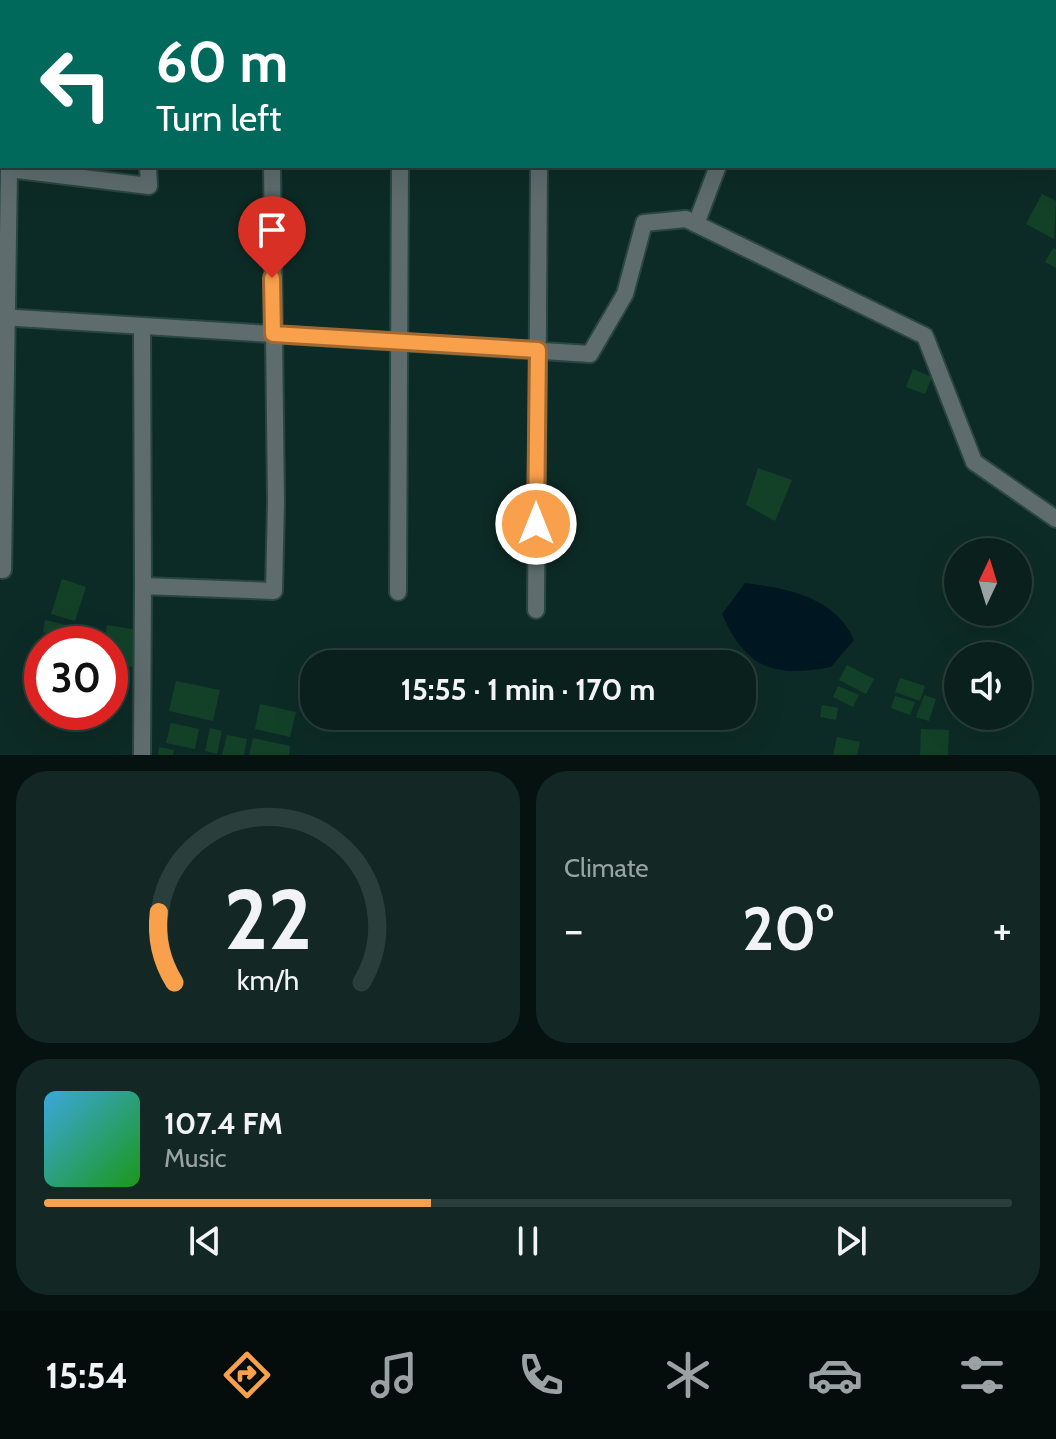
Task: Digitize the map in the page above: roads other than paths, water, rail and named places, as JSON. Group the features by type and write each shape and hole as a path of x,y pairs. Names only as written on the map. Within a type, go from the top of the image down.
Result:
{"street":[{"path":"3,570 3,317 9,168 149,186 148,168"},
{"path":"143,586 274,591 276,502 272,168"},
{"path":"398,592 400,168"},
{"path":"536,610 539,168"},
{"path":"696,224 717,168"},
{"path":"3,317 590,354 625,294 644,223 686,219 925,336 974,462 1056,519"},
{"path":"142,326 142,755"}],"water":[{"path":"745,583 777,588 822,604 846,625 854,640 831,667 778,670 756,660 756,650 741,647 722,614"}]}
